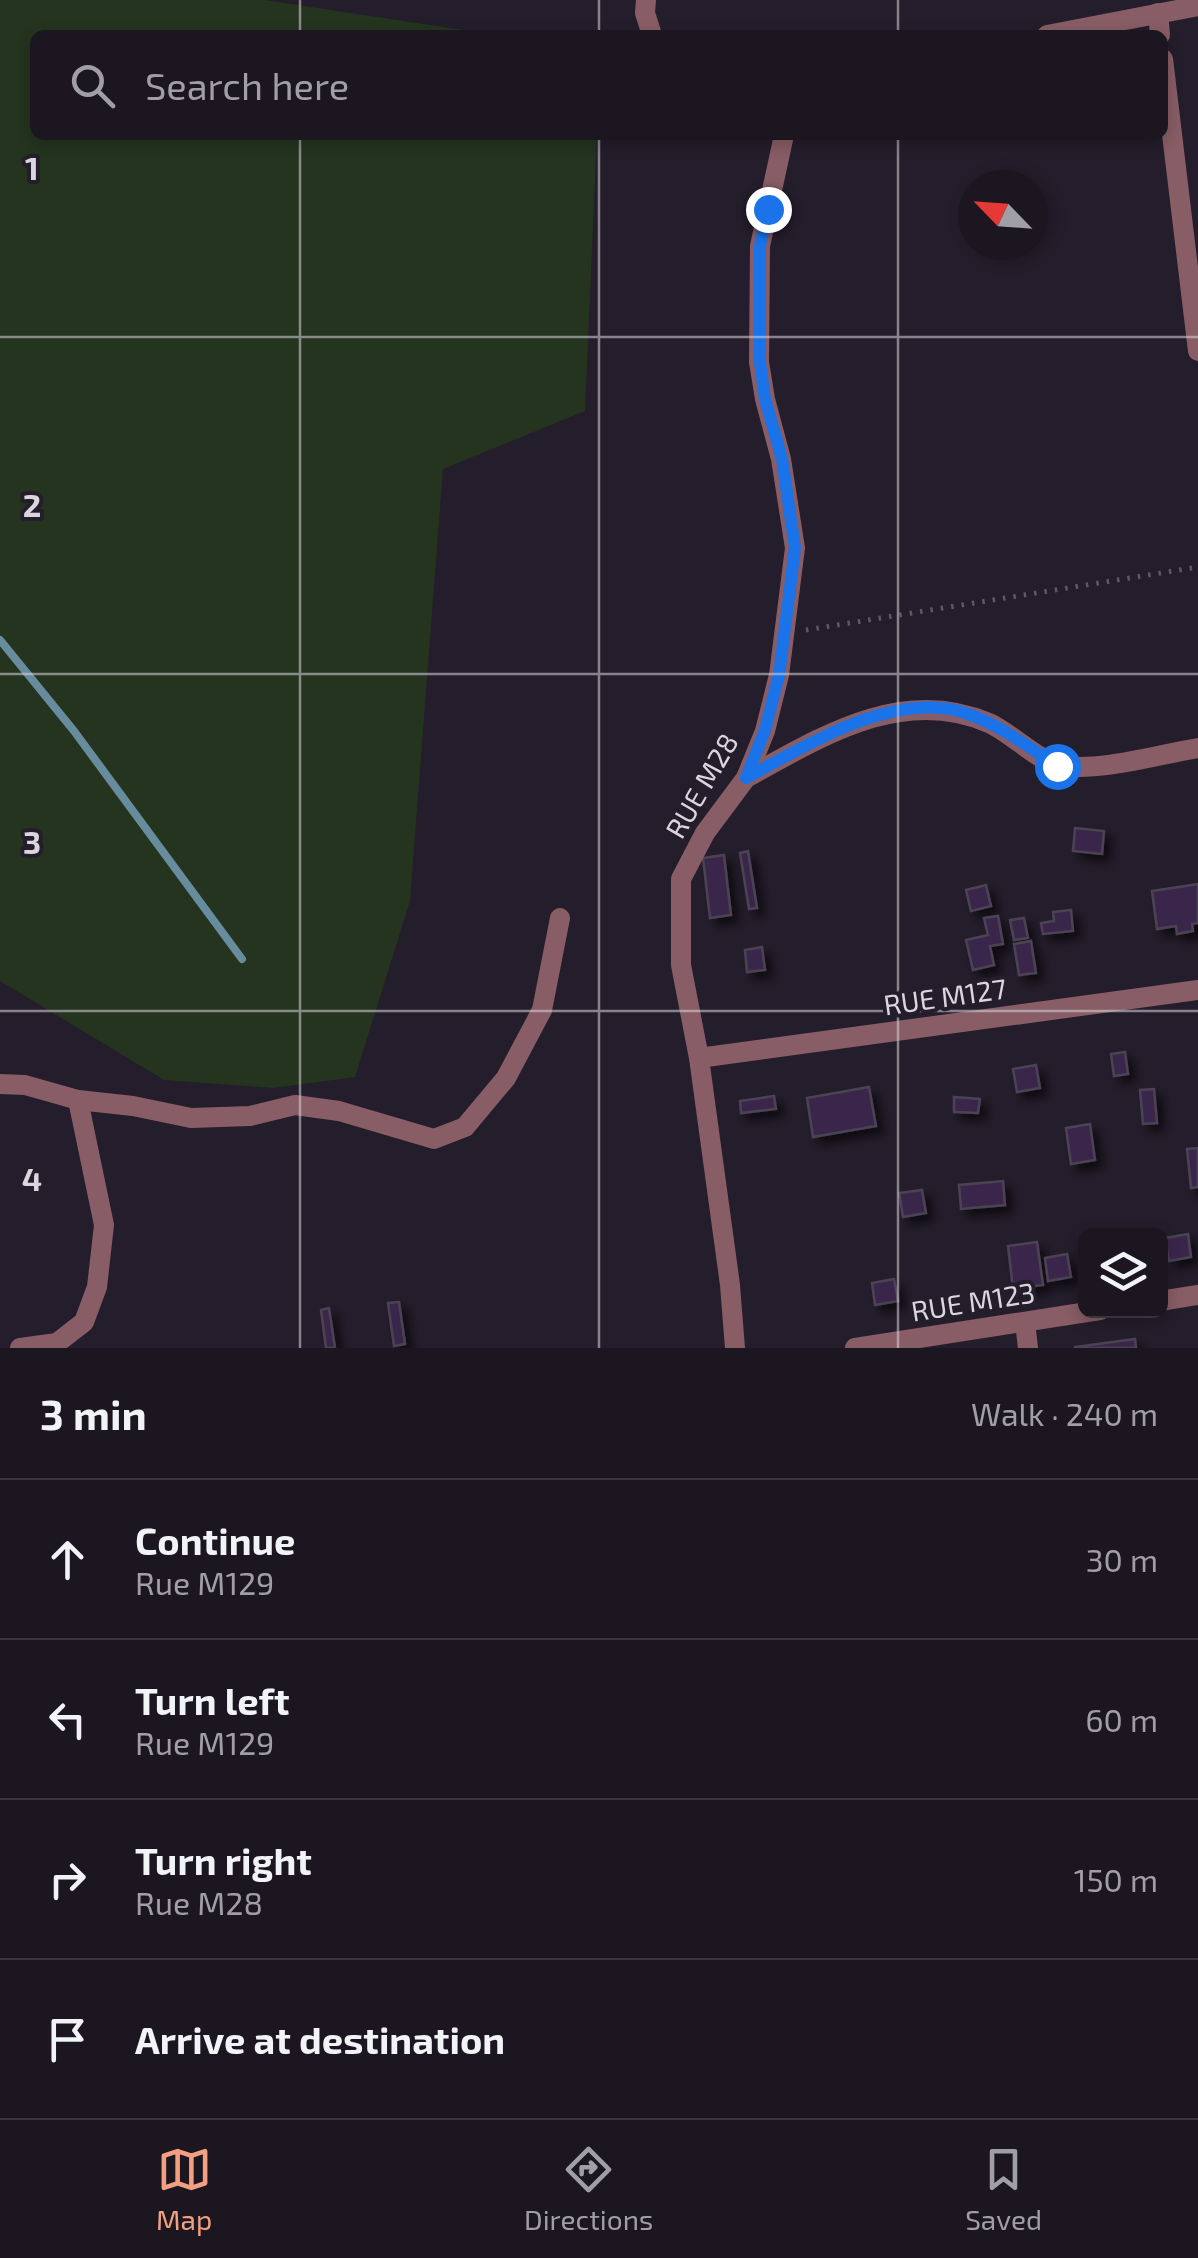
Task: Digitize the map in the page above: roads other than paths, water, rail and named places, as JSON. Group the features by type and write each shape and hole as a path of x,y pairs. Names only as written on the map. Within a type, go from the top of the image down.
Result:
{"street":[{"path":"646,0 650,30"},
{"path":"1071,30 1198,6"},
{"path":"1158,12 1160,30"},
{"path":"1168,101 1198,351"},
{"name":"RUE M28","path":"734,1348 730,1285 699,1058 680,965 681,879 705,832 746,778 779,675 795,548 782,459 765,399 760,362 760,246 783,140"},
{"path":"746,778 832,731 900,712 942,708 990,724 1057,766 1098,764 1198,748"},
{"path":"0,1084 25,1085 78,1100 191,1118 250,1116 295,1105 339,1111 434,1139 464,1128 506,1078 542,1010 560,918"},
{"name":"RUE M127","path":"699,1058 1198,990"},
{"path":"20,1348 56,1343 84,1322 97,1287 104,1224 78,1100"},
{"path":"1168,1300 1198,1296"},
{"name":"RUE M123","path":"854,1348 1078,1313"},
{"path":"1024,1322 1028,1348"}],"waterway":[{"path":"0,640 74,731 242,959"}]}
